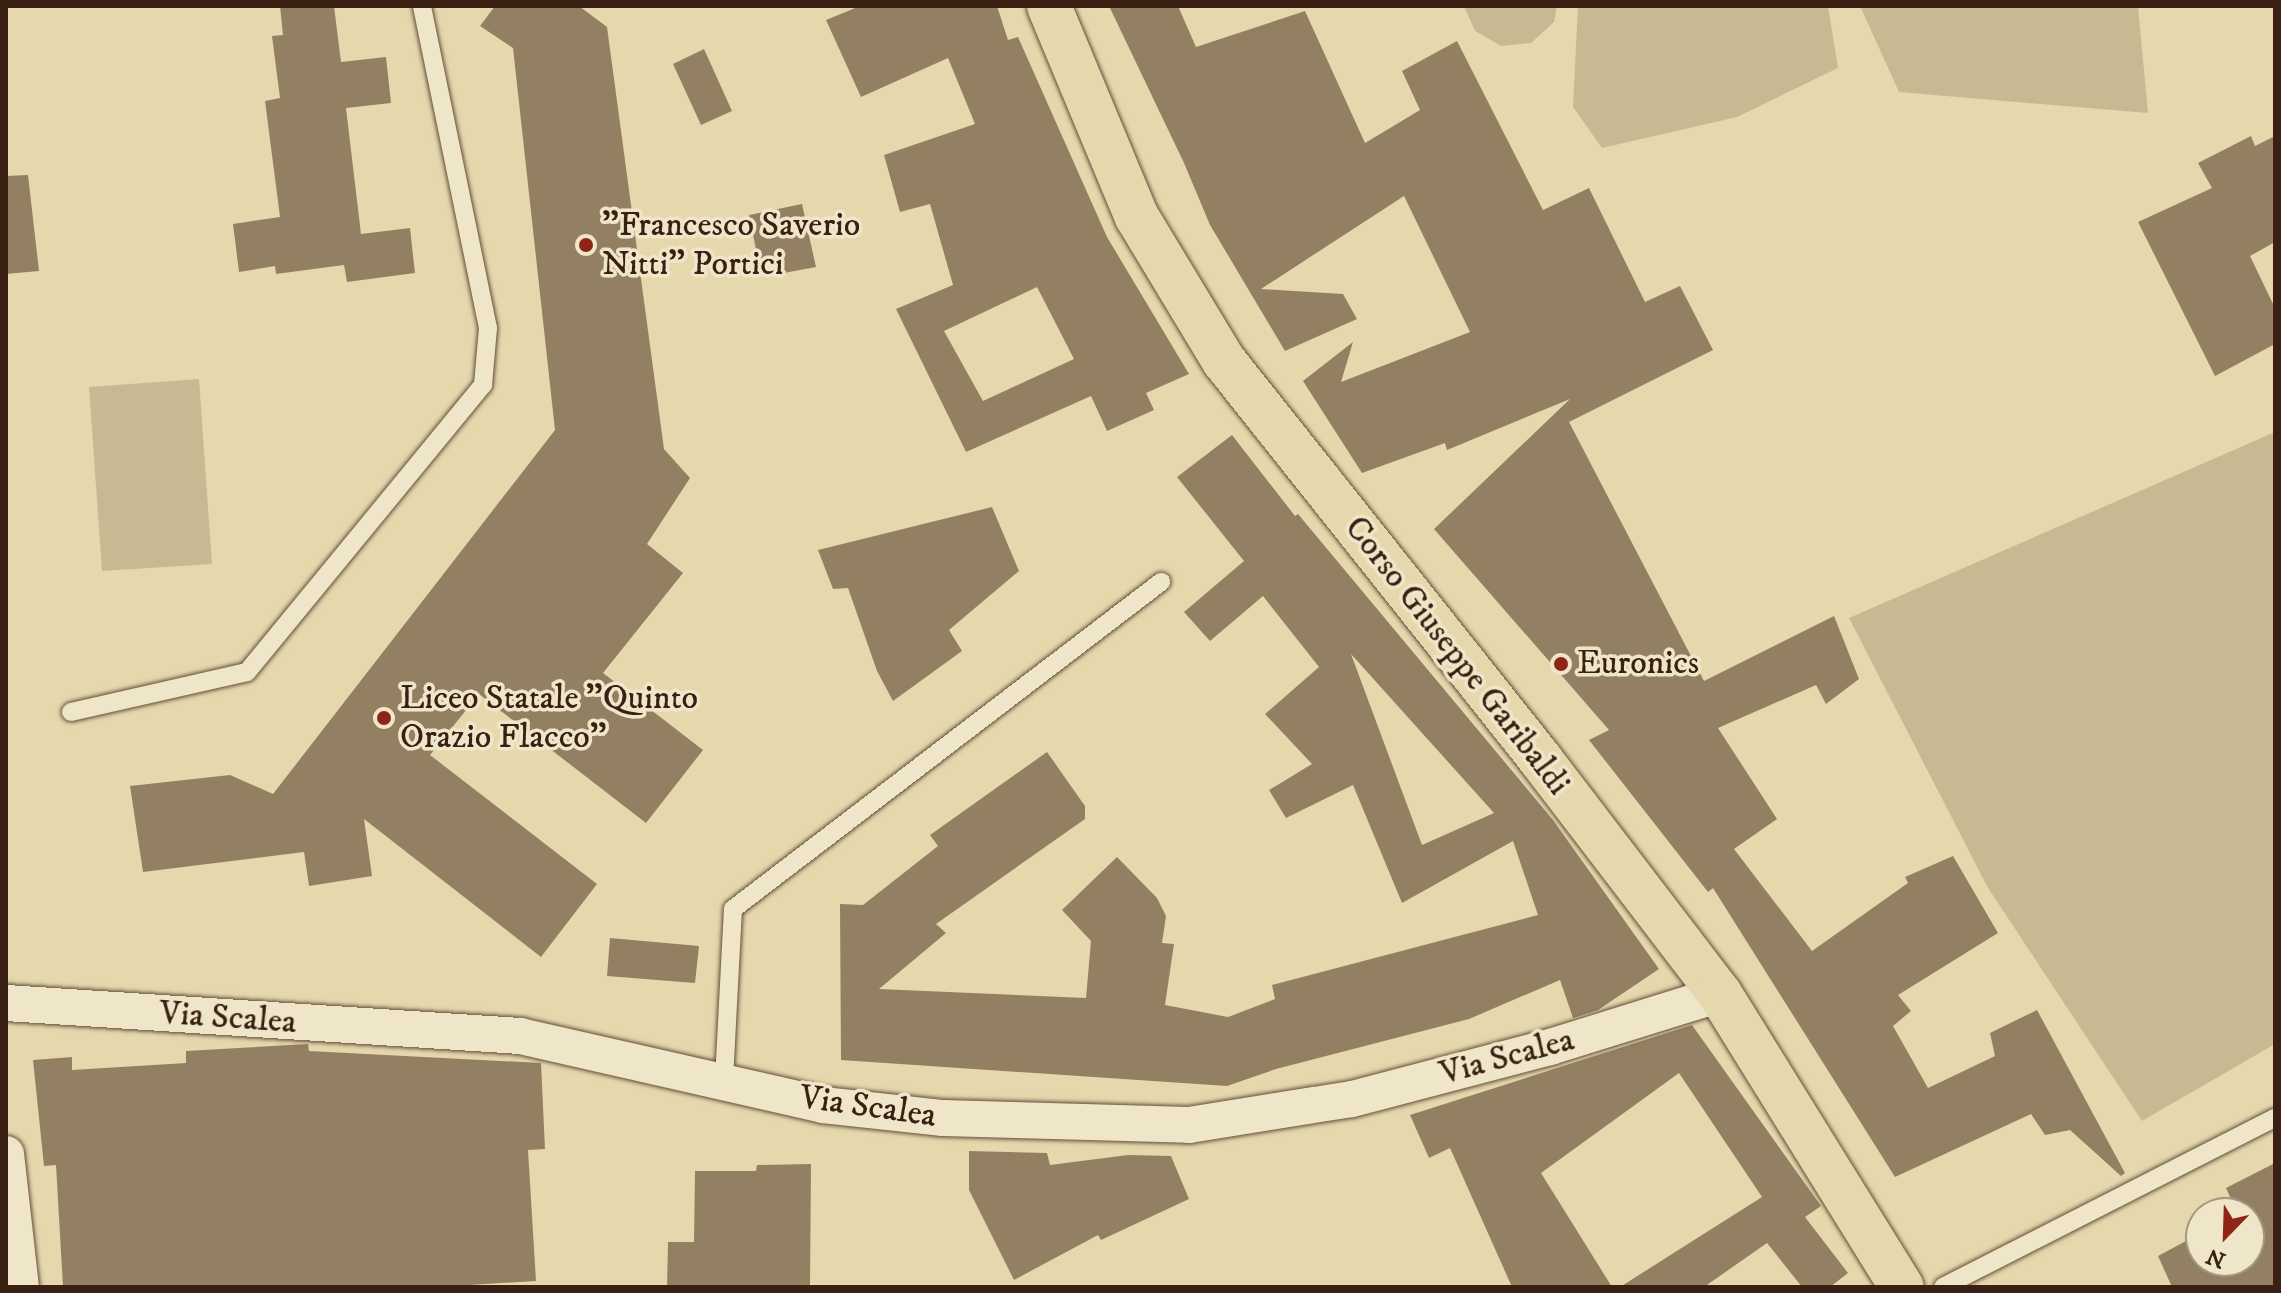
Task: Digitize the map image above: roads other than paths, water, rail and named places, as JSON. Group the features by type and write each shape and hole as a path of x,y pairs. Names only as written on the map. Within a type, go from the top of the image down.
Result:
{"main road":[{"name":"Corso Giuseppe Garibaldi","path":"1049,6 1137,217 1224,361 1541,760 1720,994 1902,1287"}],"street":[{"name":"Via Scalea","path":"6,1003 520,1036 823,1105 943,1118 1189,1125 1352,1099 1550,1047 1720,994"},
{"path":"6,1154 21,1287"}],"lane":[{"path":"71,712 247,672 483,385 488,328 422,6"},
{"path":"724,1080 733,909 1161,582"},
{"path":"1943,1287 2275,1118"}],"place":[{"name":"\"Francesco Saverio Nitti\" Portici","path":"586,245"},
{"name":"Euronics","path":"1561,664"},
{"name":"Liceo Statale \"Quinto Orazio Flacco\"","path":"384,718"}]}
